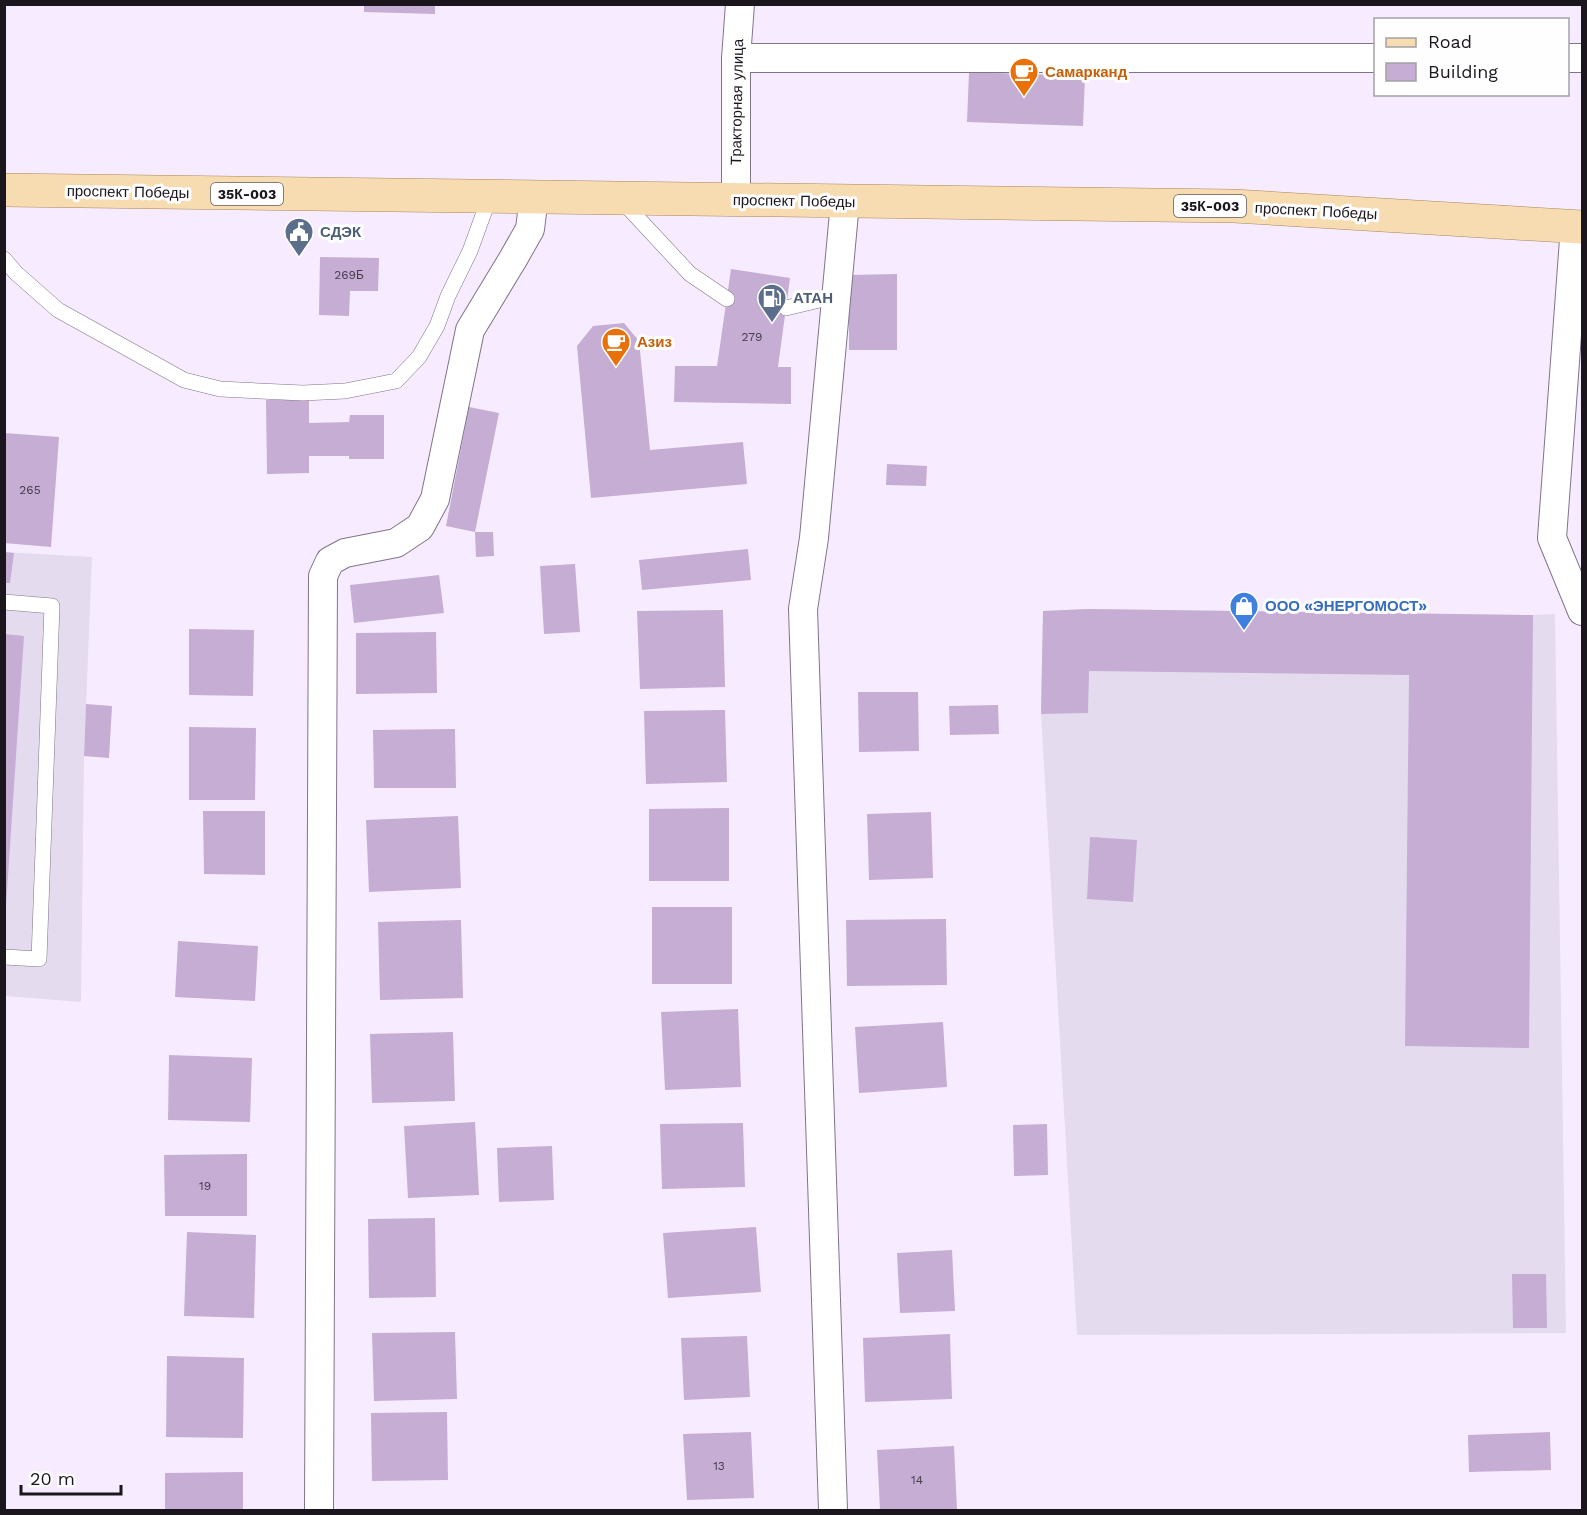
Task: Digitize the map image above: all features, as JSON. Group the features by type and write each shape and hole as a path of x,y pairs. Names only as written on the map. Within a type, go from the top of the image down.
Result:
{"main road":[{"name":"проспект Победы","path":"4,190 1234,206 1579,226"}],"street":[{"name":"Тракторная улица","path":"736,200 736,58 740,4"},
{"path":"736,58 1374,58"},
{"path":"319,1510 323,576 330,561 345,553 396,543 420,527 435,499 470,330 530,229 534,197"},
{"path":"833,1510 803,609 814,538 845,202"},
{"path":"1579,226 1552,538 1582,611"}],"lane":[{"path":"4,259 16,273 58,310 184,380 220,389 303,393 345,391 396,381 419,357 437,326 448,296 470,251 489,196"},
{"path":"620,198 690,274 727,299"},
{"path":"786,308 836,296"},
{"path":"4,602 52,606 39,958 4,957"}],"shaded area":[{"path":"4,552 92,557 84,756 81,1002 5,996"},
{"path":"1089,609 1555,614 1566,1333 1077,1335 1041,714 1043,611"}],"building":[{"path":"364,4 435,4 435,14 364,12"},
{"path":"969,72 1085,76 1083,126 967,122"},
{"path":"320,257 379,258 378,291 350,291 349,316 319,315"},
{"path":"731,269 790,278 778,367 791,367 791,404 674,402 675,366 717,366"},
{"path":"897,274 897,350 849,350 849,275"},
{"path":"624,323 639,341 650,450 743,442 747,484 591,498 577,346 593,326"},
{"path":"309,399 309,423 349,422 350,415 384,415 384,459 309,456 309,473 267,474 266,400"},
{"path":"469,407 499,413 475,532 446,526"},
{"path":"4,433 59,437 51,547 4,543"},
{"path":"887,464 927,466 926,486 886,485"},
{"path":"475,532 493,532 494,556 476,557"},
{"path":"748,549 751,580 642,590 639,560"},
{"path":"4,552 14,553 10,583 4,583"},
{"path":"575,564 580,632 544,634 540,566"},
{"path":"439,575 444,613 354,623 350,585"},
{"path":"1089,609 1533,615 1529,1048 1405,1046 1409,675 1089,671 1088,713 1041,714 1043,611"},
{"path":"723,610 725,687 640,689 637,611"},
{"path":"189,629 254,630 253,696 189,695"},
{"path":"436,632 437,693 356,694 356,633"},
{"path":"4,634 24,636 6,906 4,906"},
{"path":"858,692 918,692 919,751 859,752"},
{"path":"86,704 112,706 109,758 84,756"},
{"path":"998,705 999,734 950,735 949,706"},
{"path":"725,710 727,782 646,784 644,711"},
{"path":"189,727 256,728 255,800 189,800"},
{"path":"455,729 456,788 374,788 373,730"},
{"path":"729,808 729,881 649,881 649,809"},
{"path":"203,811 265,811 265,875 204,874"},
{"path":"931,812 933,878 869,880 867,814"},
{"path":"458,816 461,888 369,892 366,820"},
{"path":"1090,837 1137,840 1133,902 1087,899"},
{"path":"652,907 732,907 732,984 652,984"},
{"path":"946,919 947,985 847,986 846,920"},
{"path":"461,920 463,998 380,1000 378,922"},
{"path":"178,941 258,946 255,1001 175,997"},
{"path":"738,1009 741,1087 665,1090 661,1012"},
{"path":"943,1022 947,1087 859,1093 855,1027"},
{"path":"453,1032 455,1101 372,1103 370,1034"},
{"path":"169,1055 252,1058 250,1122 168,1120"},
{"path":"475,1122 479,1195 408,1198 404,1126"},
{"path":"743,1123 745,1187 662,1189 660,1124"},
{"path":"1047,1124 1048,1175 1014,1176 1013,1125"},
{"path":"552,1146 554,1200 499,1202 497,1148"},
{"path":"247,1154 247,1216 165,1216 164,1155"},
{"path":"435,1218 436,1297 369,1298 368,1219"},
{"path":"756,1227 761,1292 668,1298 663,1233"},
{"path":"187,1232 256,1235 254,1318 184,1316"},
{"path":"952,1250 955,1311 900,1313 897,1253"},
{"path":"1512,1274 1546,1274 1547,1328 1513,1328"},
{"path":"455,1332 457,1399 374,1401 372,1333"},
{"path":"950,1334 952,1399 865,1402 863,1338"},
{"path":"747,1336 750,1397 684,1400 681,1338"},
{"path":"167,1356 244,1358 243,1438 166,1437"},
{"path":"447,1412 448,1480 372,1481 371,1413"},
{"path":"751,1432 754,1498 687,1500 683,1434"},
{"path":"1550,1432 1551,1470 1469,1472 1468,1435"},
{"path":"954,1446 957,1510 880,1510 877,1450"},
{"path":"243,1472 243,1510 165,1510 165,1473"}],"place":[{"name":"Самарканд","path":"1024,98"},
{"name":"СДЭК","path":"299,258"},
{"name":"АТАН","path":"772,324"},
{"name":"Азиз","path":"616,368"},
{"name":"ООО «ЭНЕРГОМОСТ»","path":"1244,632"}]}
